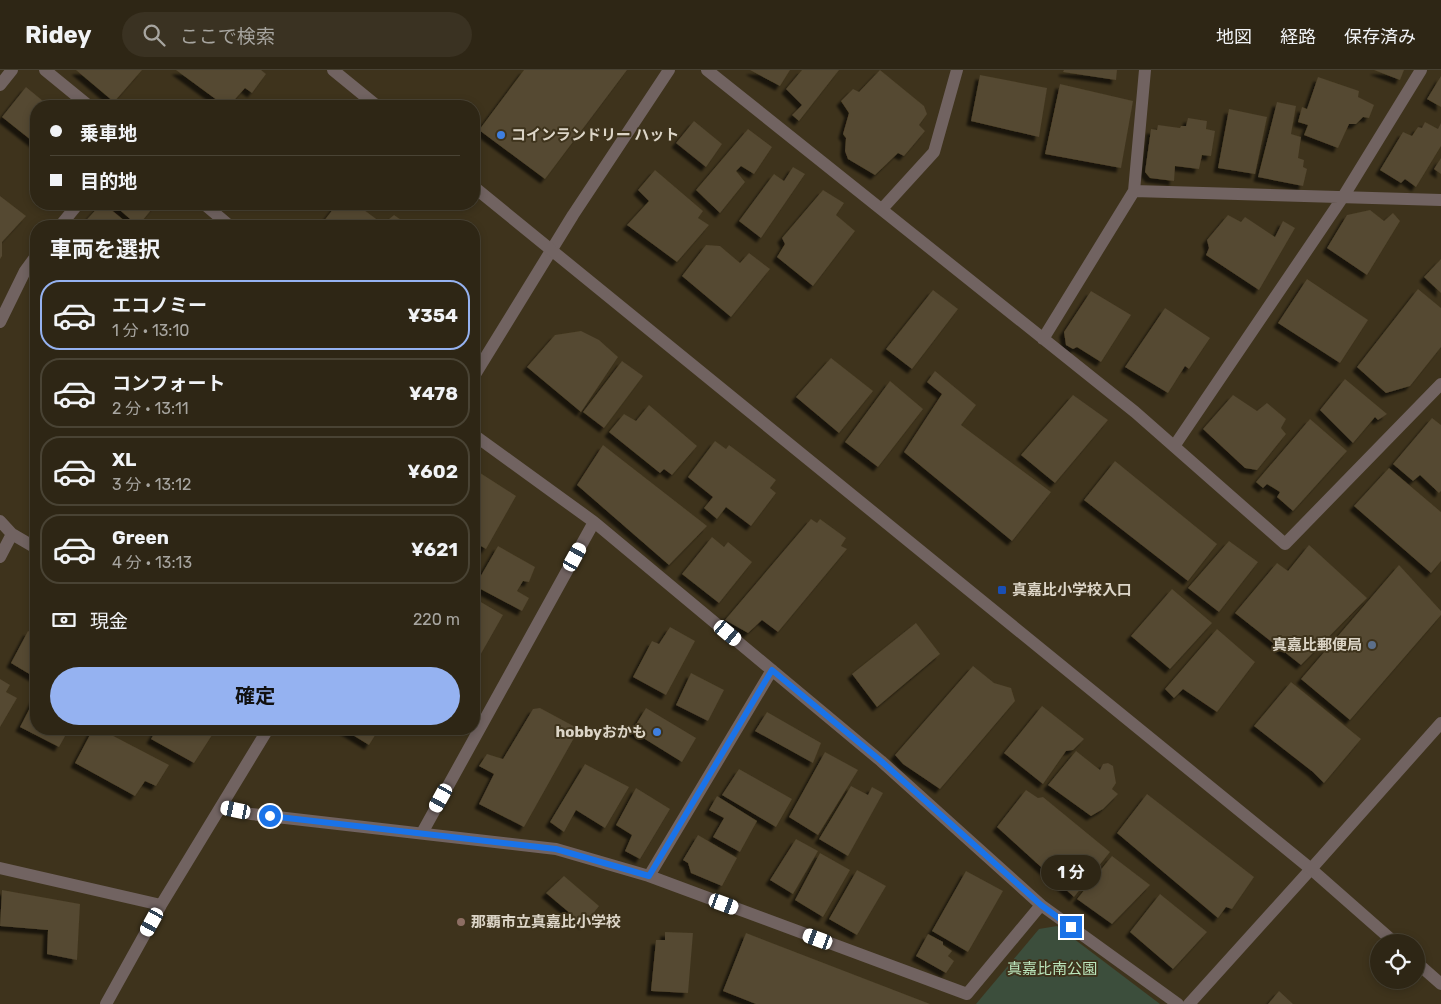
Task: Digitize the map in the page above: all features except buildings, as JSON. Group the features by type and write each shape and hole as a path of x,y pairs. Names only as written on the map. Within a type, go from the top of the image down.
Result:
{"street":[{"path":"0,85 12,70"},
{"path":"45,70 82,100"},
{"path":"333,70 370,100"},
{"path":"480,366 551,250 669,70"},
{"path":"707,70 1174,445 1285,544 1441,384"},
{"path":"882,209 934,152 957,70"},
{"path":"1043,339 1134,191 1145,70"},
{"path":"1174,445 1344,197 1421,70"},
{"path":"1134,191 1441,200"},
{"path":"480,192 1311,869 1385,934"},
{"path":"65,220 73,210"},
{"path":"211,210 223,220"},
{"path":"0,322 30,264"},
{"path":"480,439 594,522 881,761 1041,905 1178,1004"},
{"path":"0,522 12,534 30,544"},
{"path":"480,728 594,522"},
{"path":"0,557 12,534"},
{"path":"649,876 772,670"},
{"path":"1189,1004 1441,723"},
{"path":"106,1004 161,905 264,735"},
{"path":"422,833 476,735"},
{"path":"222,807 251,814 556,849 649,876 967,994 1041,905"},
{"path":"0,868 161,905"},
{"path":"1425,970 1441,984"}],"green space":[{"name":"真嘉比南公園","path":"1057,926 1160,1004 976,1004 1039,929"}],"place":[{"name":"コインランドリー ハット","path":"501,135"},
{"name":"真嘉比小学校入口","path":"1002,590"},
{"name":"真嘉比郵便局","path":"1372,645"},
{"name":"hobbyおかも","path":"657,732"},
{"name":"那覇市立真嘉比小学校","path":"461,922"}],"route":[{"path":"270,816 556,849 649,876 772,670 881,761 1041,905 1071,927"}]}
